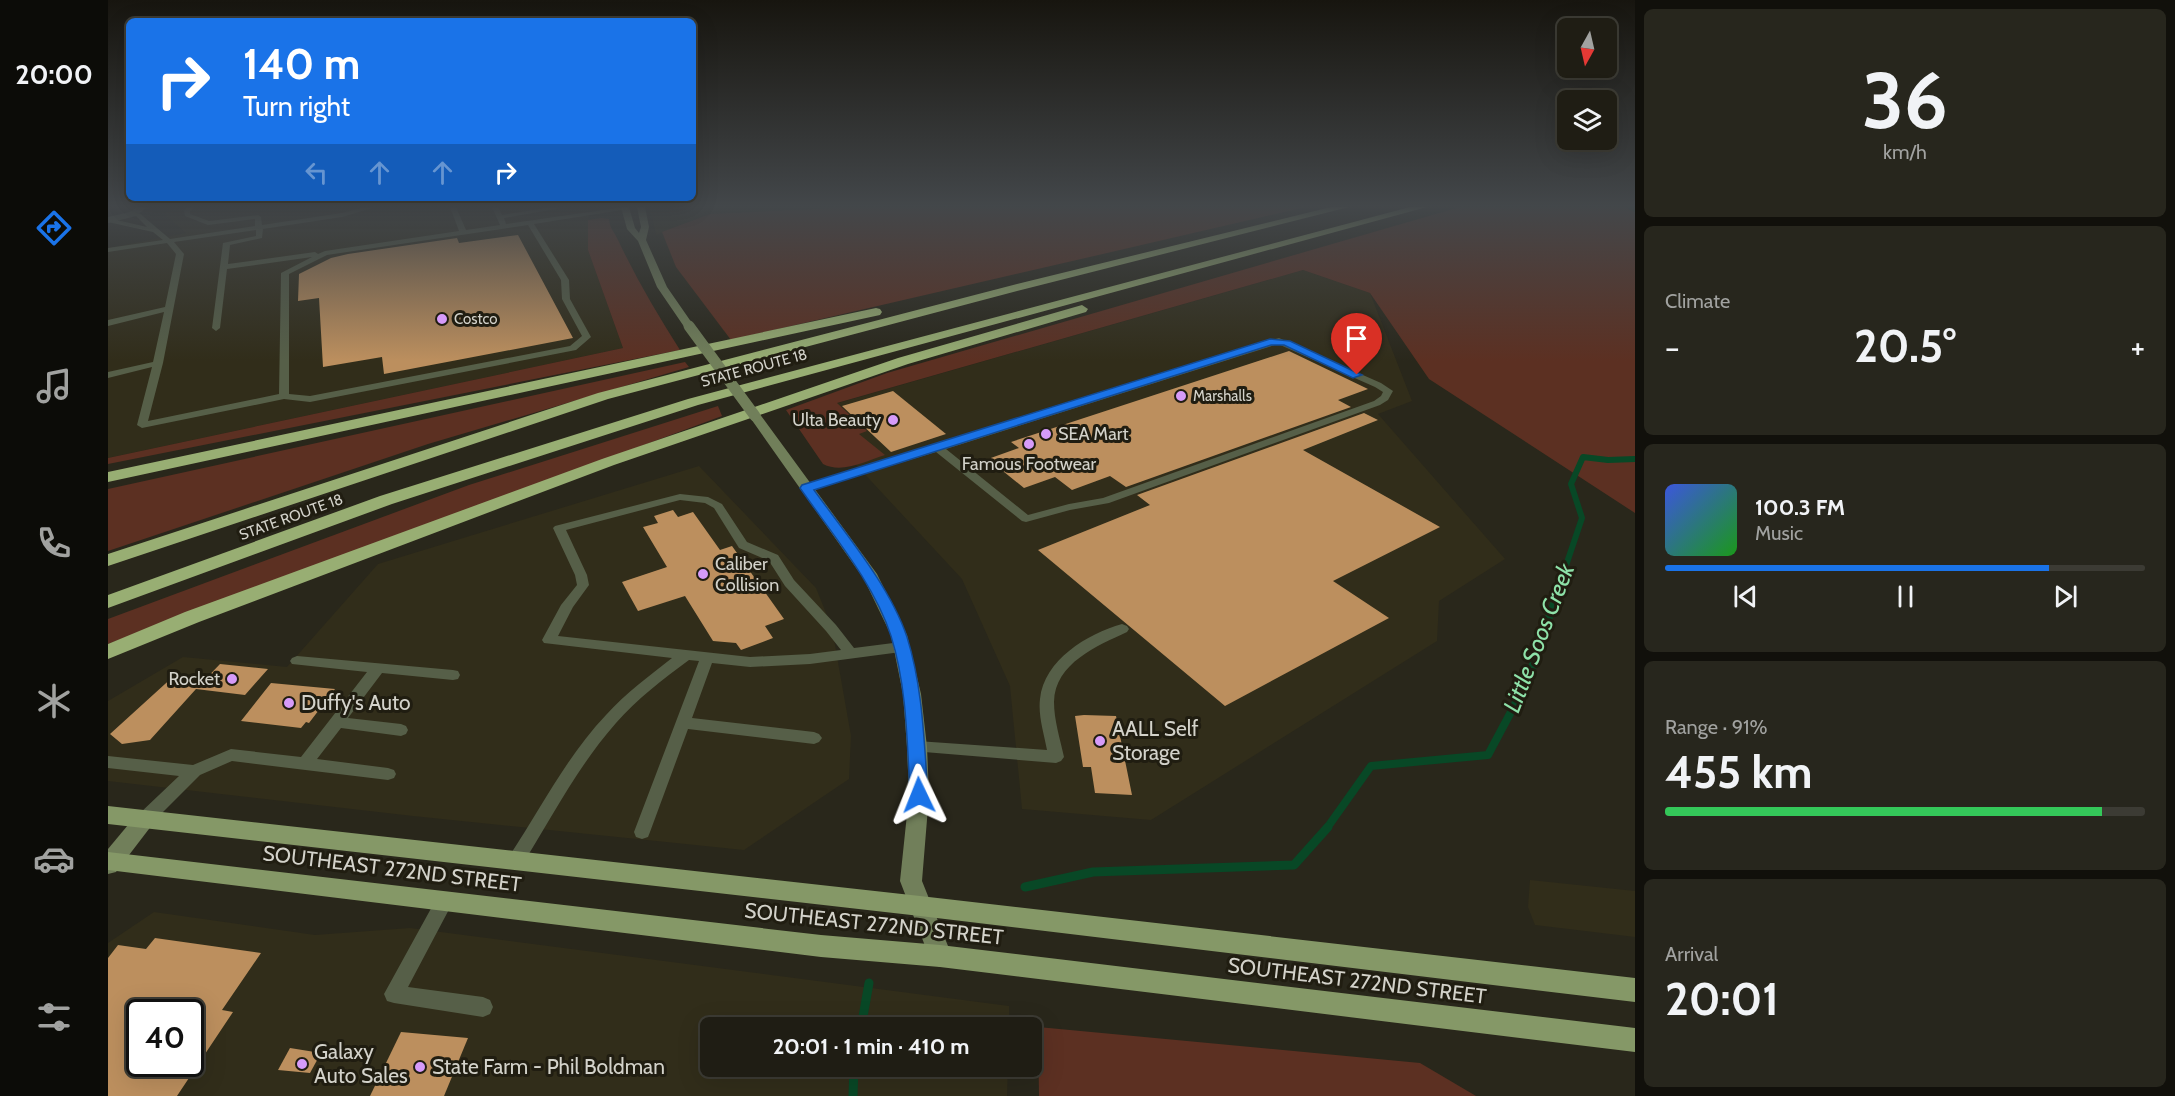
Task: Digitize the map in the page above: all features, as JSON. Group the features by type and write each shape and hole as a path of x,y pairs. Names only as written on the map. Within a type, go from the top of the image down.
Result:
{"highway":[{"path":"108,477 1126,258"},
{"name":"STATE ROUTE 18","path":"108,560 231,516 603,396 1134,258"},
{"name":"STATE ROUTE 18","path":"108,602 386,500 681,405 1231,258"},
{"path":"108,652 192,617 597,466 807,393 903,361 1248,258"}],"main road":[{"name":"SOUTHEAST 272ND STREET","path":"108,814 1635,990"},
{"name":"SOUTHEAST 272ND STREET","path":"109,862 821,946 940,956 1635,1040"}],"street":[{"path":"650,258 662,287 871,578 899,635 912,694 917,747 919,795 911,881 940,956"},
{"path":"109,862 145,819"}],"lane":[{"path":"179,258 158,363 142,425 284,396 310,399 573,348 587,337 566,299 565,280 552,258"},
{"path":"216,328 225,258"},
{"path":"224,267 288,258"},
{"path":"284,396 285,273 315,258"},
{"path":"108,323 168,309"},
{"path":"807,488 1270,342 1286,343 1388,391 1385,398 1377,403 1105,501 1069,507 1026,519 938,448"},
{"path":"108,375 158,363"},
{"path":"851,654 831,628 789,583 774,558 743,545 731,530 718,506 708,500 680,497 560,528 581,575 582,585 567,605 549,640 750,662 810,659 851,654 901,647"},
{"path":"917,747 1056,757 1047,700 1052,685 1062,666 1078,650 1122,629"},
{"path":"516,860 576,763 609,720 654,679 686,655"},
{"path":"642,832 707,658"},
{"path":"297,661 453,675"},
{"path":"305,764 378,668"},
{"path":"336,722 401,730"},
{"path":"683,723 814,738"},
{"path":"145,819 194,771 231,755 388,774"},
{"path":"108,762 194,771"},
{"path":"445,900 394,994 483,1007"}],"shaded area":[{"path":"108,258 591,258 623,348 108,458"},
{"path":"591,258 627,258 680,350 108,464 108,458 623,348"},
{"path":"672,258 1085,258 731,340 676,267"},
{"path":"1283,258 1635,258 1635,513 1429,379 1370,293 1303,270 837,403 867,431 859,434 885,455 854,466 838,468 823,464 786,410 887,373"},
{"path":"1303,270 1370,293 1412,401 1378,414 1505,559 1439,601 1437,641 1151,820 1022,809 1010,686 962,579 807,412"},
{"path":"685,362 689,367 428,444 108,551 108,489"},
{"path":"718,406 722,416 108,644 108,619 469,485"},
{"path":"699,466 816,588 832,628 851,736 849,779 744,850 413,816 108,781 108,701 183,657 287,667 378,564"},
{"path":"1530,880 1635,891 1635,937 1535,925 1528,907"},
{"path":"154,912 315,935 410,928 1009,1006 1009,1017 700,1017 700,1077 1008,1077 1007,1096 108,1096 108,943"},
{"path":"1042,1027 1420,1063 1476,1096 1039,1096 1039,1077 1042,1077"}],"building":[{"name":"Costco","path":"331,258 530,258 573,338 384,374 382,357 323,367 319,298 298,301 299,274"},
{"path":"1289,351 1368,389 1338,400 1351,407 1126,487 1110,476 1072,490 1055,477 1024,488 988,459 1019,448 1011,442"},
{"name":"Ulta Beauty","path":"893,391 946,434 891,452 842,406"},
{"path":"1364,413 1378,420 1303,450 1440,527 1333,581 1389,618 1225,706 1038,550 1150,505 1137,495"},
{"path":"673,510 678,517 693,512 720,550 732,546 784,619 765,626 773,638 741,650 736,643 713,641 685,596 638,611 622,582 667,567 643,527 658,523 654,516"},
{"path":"220,664 268,669 245,695 196,689 150,740 122,744 110,734 176,674 206,678 197,688"},
{"name":"Duffy's Auto","path":"271,683 335,689 309,723 306,722 301,728 241,721"},
{"name":"AALL Self Storage","path":"1075,716 1116,716 1132,795 1095,793 1091,767 1083,767"},
{"path":"155,938 261,953 222,1010 233,1012 204,1056 204,999 126,999 126,1077 190,1077 177,1096 108,1096 108,958 118,945 146,949"},
{"name":"State Farm - Phil Boldman","path":"401,1032 468,1038 444,1096 370,1096"},
{"path":"290,1048 321,1053 310,1073 278,1070"}],"waterway":[{"name":"Little Soos Creek","path":"1549,616 1582,518 1571,484 1583,457 1608,460 1635,459"},
{"name":"Little Soos Creek","path":"1327,828 1371,766 1488,755 1527,682 1550,614"},
{"name":"Little Soos Creek","path":"1025,887 1093,872 1294,865 1328,827"},
{"name":"Little Soos Creek","path":"863,1017 869,983"},
{"name":"Little Soos Creek","path":"853,1096 854,1077"}],"place":[{"name":"Costco","path":"442,319"},
{"name":"Marshalls","path":"1181,396"},
{"name":"Ulta Beauty","path":"893,420"},
{"name":"SEA Mart","path":"1046,434"},
{"name":"Famous Footwear","path":"1029,444"},
{"name":"Caliber Collision","path":"703,574"},
{"name":"Rocket","path":"232,679"},
{"name":"Duffy's Auto","path":"289,703"},
{"name":"AALL Self Storage","path":"1100,741"},
{"name":"Galaxy Auto Sales","path":"302,1064"},
{"name":"State Farm - Phil Boldman","path":"420,1067"}],"route":[{"path":"919,795 912,694 899,635 871,578 807,488 1270,342 1286,343 1357,375"}]}
